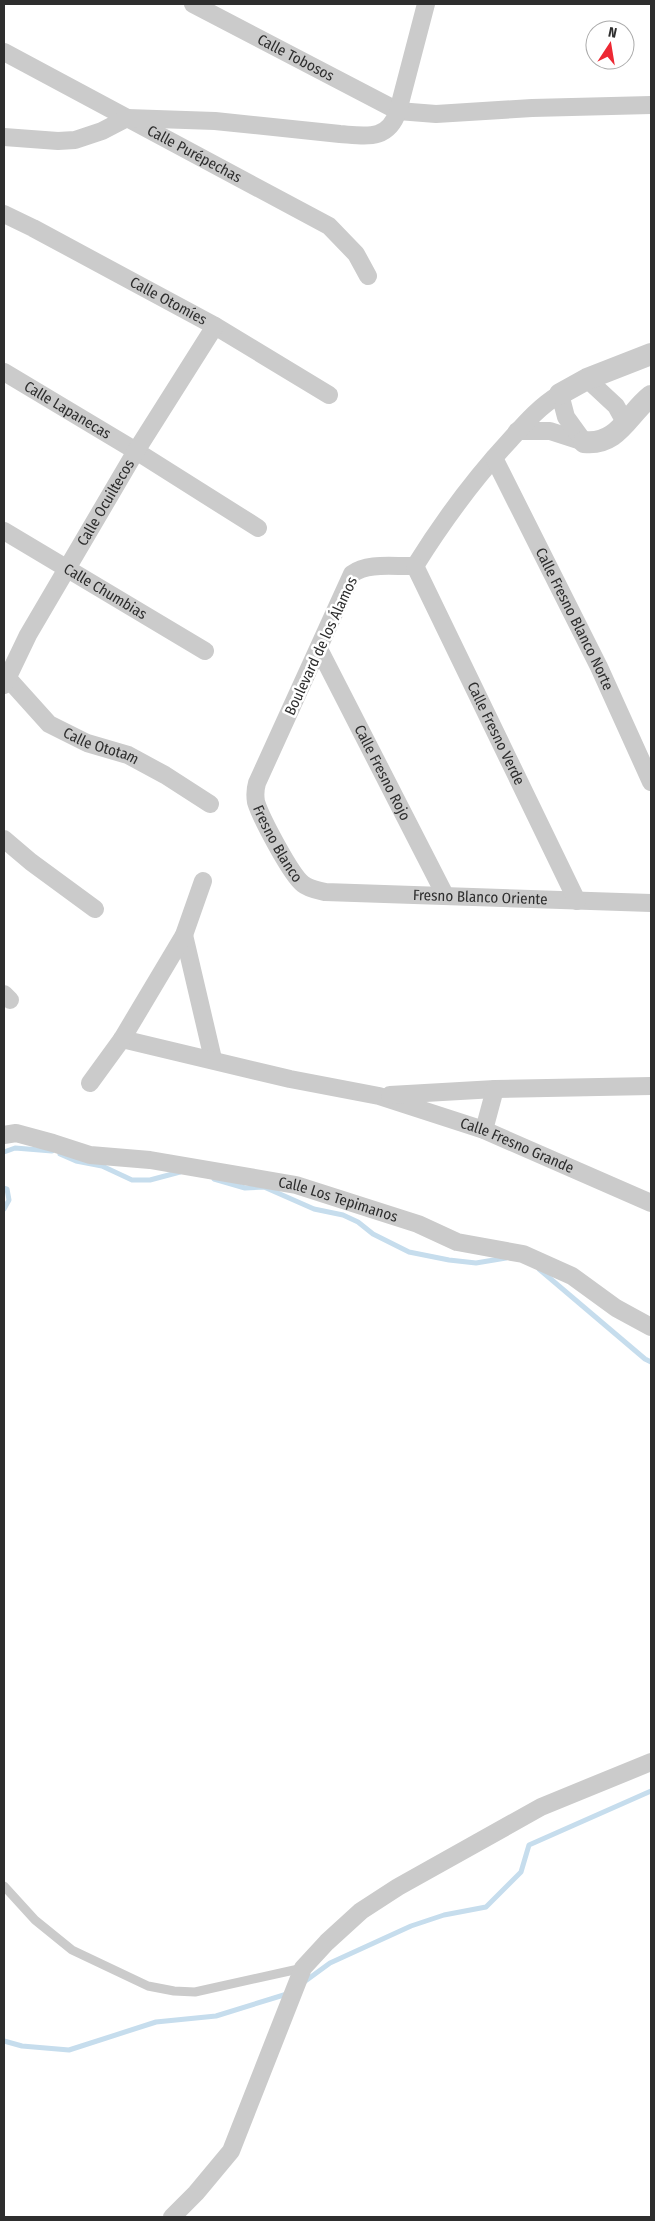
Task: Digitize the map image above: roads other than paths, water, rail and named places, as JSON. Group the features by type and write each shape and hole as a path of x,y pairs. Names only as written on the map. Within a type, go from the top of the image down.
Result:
{"street":[{"name":"Calle Tobosos","path":"193,4 398,111"},
{"path":"4,137 75,140 102,131 127,118 215,121 361,135 384,132 395,122 426,4"},
{"name":"Calle Purépechas","path":"4,52 329,226 356,254 368,276"},
{"path":"398,111 436,114 532,108 651,105"},
{"name":"Calle Otomíes","path":"4,214 215,326 329,395"},
{"name":"Calle Ocuiltecos","path":"5,678 28,635 136,451 215,326"},
{"path":"415,566 436,532 494,458 546,402 587,379 651,354"},
{"name":"Calle Lapanecas","path":"4,372 136,451 258,528"},
{"path":"587,379 616,406 626,424"},
{"path":"560,394 566,417 584,442"},
{"path":"518,431 550,431 584,442 602,441 619,431 651,396"},
{"name":"Calle Fresno Blanco Norte","path":"494,458 599,667 651,782"},
{"name":"Calle Chumbias","path":"4,531 66,570 205,651"},
{"name":"Boulevard de los Álamos","path":"255,794 257,783 352,574 360,569 370,567 415,566"},
{"name":"Calle Fresno Verde","path":"415,566 577,901"},
{"name":"Calle Fresno Rojo","path":"319,649 446,895"},
{"name":"Calle Ototam","path":"5,678 49,724 87,743 128,755 165,775 210,804"},
{"name":"Fresno Blanco","path":"255,794 257,804 279,849 298,878 309,887"},
{"path":"4,839 31,862 95,909"},
{"path":"90,1083 122,1039 184,935 202,881"},
{"name":"Fresno Blanco Oriente","path":"309,887 325,892 651,903"},
{"path":"184,935 213,1059"},
{"name":"Calle Fresno Grande","path":"122,1039 213,1059 290,1079 379,1096 484,1130 651,1203"},
{"name":"Calle Fresno Grande","path":"379,1096 495,1089 651,1086"},
{"path":"484,1130 495,1089"},
{"name":"Calle Los Tepimanos","path":"4,1135 16,1133 90,1155 150,1160 296,1185 418,1224 456,1242 523,1254 572,1276 616,1308 651,1328"},
{"path":"172,2217 196,2193 231,2151 303,1968 326,1942 361,1911 398,1887 541,1806 651,1762"}],"lane":[{"path":"4,1886 36,1920 72,1950 148,1986 174,1992 195,1992 303,1968"}],"waterway":[{"path":"4,1152 15,1148 52,1151"},
{"path":"60,1154 76,1161 102,1166 132,1180 150,1180 180,1172"},
{"path":"214,1179 245,1188 264,1187 314,1209 343,1215 358,1222 373,1234 409,1252 476,1263 506,1258"},
{"path":"4,1188 7,1189 9,1200 4,1209"},
{"path":"539,1269 645,1359 651,1362"},
{"path":"304,1982 330,1963 411,1926 444,1915 486,1907 521,1872 529,1845 651,1791"},
{"path":"4,2041 22,2046 69,2050 156,2022 216,2016 287,1994"}]}
